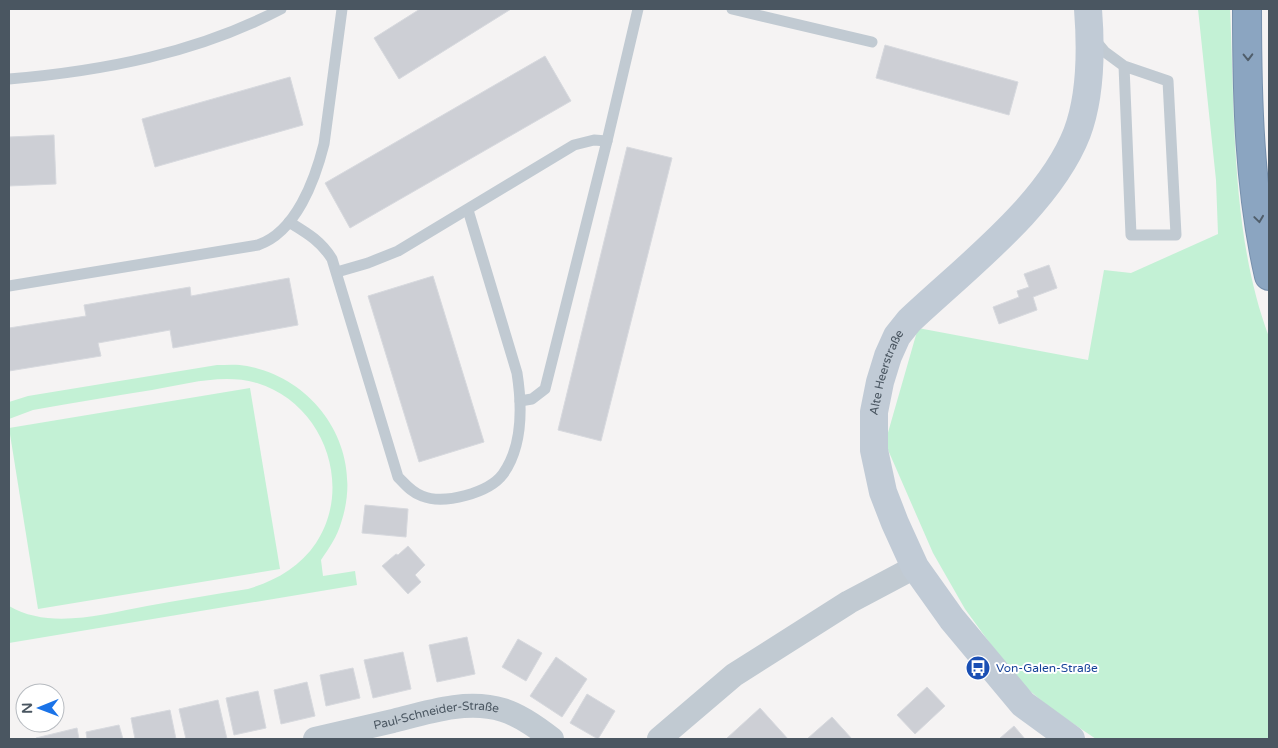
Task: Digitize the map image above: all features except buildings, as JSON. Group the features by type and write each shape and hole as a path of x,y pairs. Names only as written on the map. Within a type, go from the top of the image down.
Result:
{"highway":[{"path":"1247,9 1251,152 1260,228 1269,276"}],"street":[{"name":"Alte Heerstraße","path":"1071,739 1023,704 952,619 915,567 883,492 874,450 873,431 874,412 880,382 897,336 909,321 1002,235 1039,196 1061,165 1078,131 1083,108 1089,59 1089,22"},
{"path":"659,739 734,675 849,602 915,567"},
{"name":"Paul-Schneider-Straße","path":"314,739 432,711 463,706 484,706 516,715 552,739"}],"lane":[{"path":"9,78 42,76 109,66 179,50 234,31 281,9"},
{"path":"9,286 258,245 270,241 289,222 310,187 319,166 342,9"},
{"path":"520,401 532,398 545,389 638,9"},
{"path":"732,9 872,42"},
{"path":"1089,22 1105,52 1124,66 1168,81 1176,234 1132,235 1124,66"},
{"path":"337,272 368,264 398,251 574,145 594,140 607,141"},
{"path":"289,222 316,239 326,248 332,258 398,477 407,487 420,496 448,499 479,491 502,475 513,453 520,415 517,373 468,210"}],"green space":[{"path":"1198,9 1230,9 1237,175 1241,217 1257,298 1269,337 1269,739 1096,739 1050,708 1016,679 965,609 933,553 885,443 918,328 1088,360 1104,270 1131,273 1218,234 1216,180"},
{"path":"217,365 243,365 273,374 295,386 315,403 330,423 341,446 347,470 347,496 339,528 321,560 323,576 355,571 357,585 9,643 9,606 25,613 42,617 59,619 77,618 248,589 268,582 286,572 310,552 327,520 332,496 331,472 326,449 315,427 299,408 280,393 257,383 244,380 204,380 33,410 9,419 9,402 28,396"},
{"path":"250,388 280,569 38,609 9,428"}],"place":[{"name":"Von-Galen-Straße","path":"978,668"}]}
